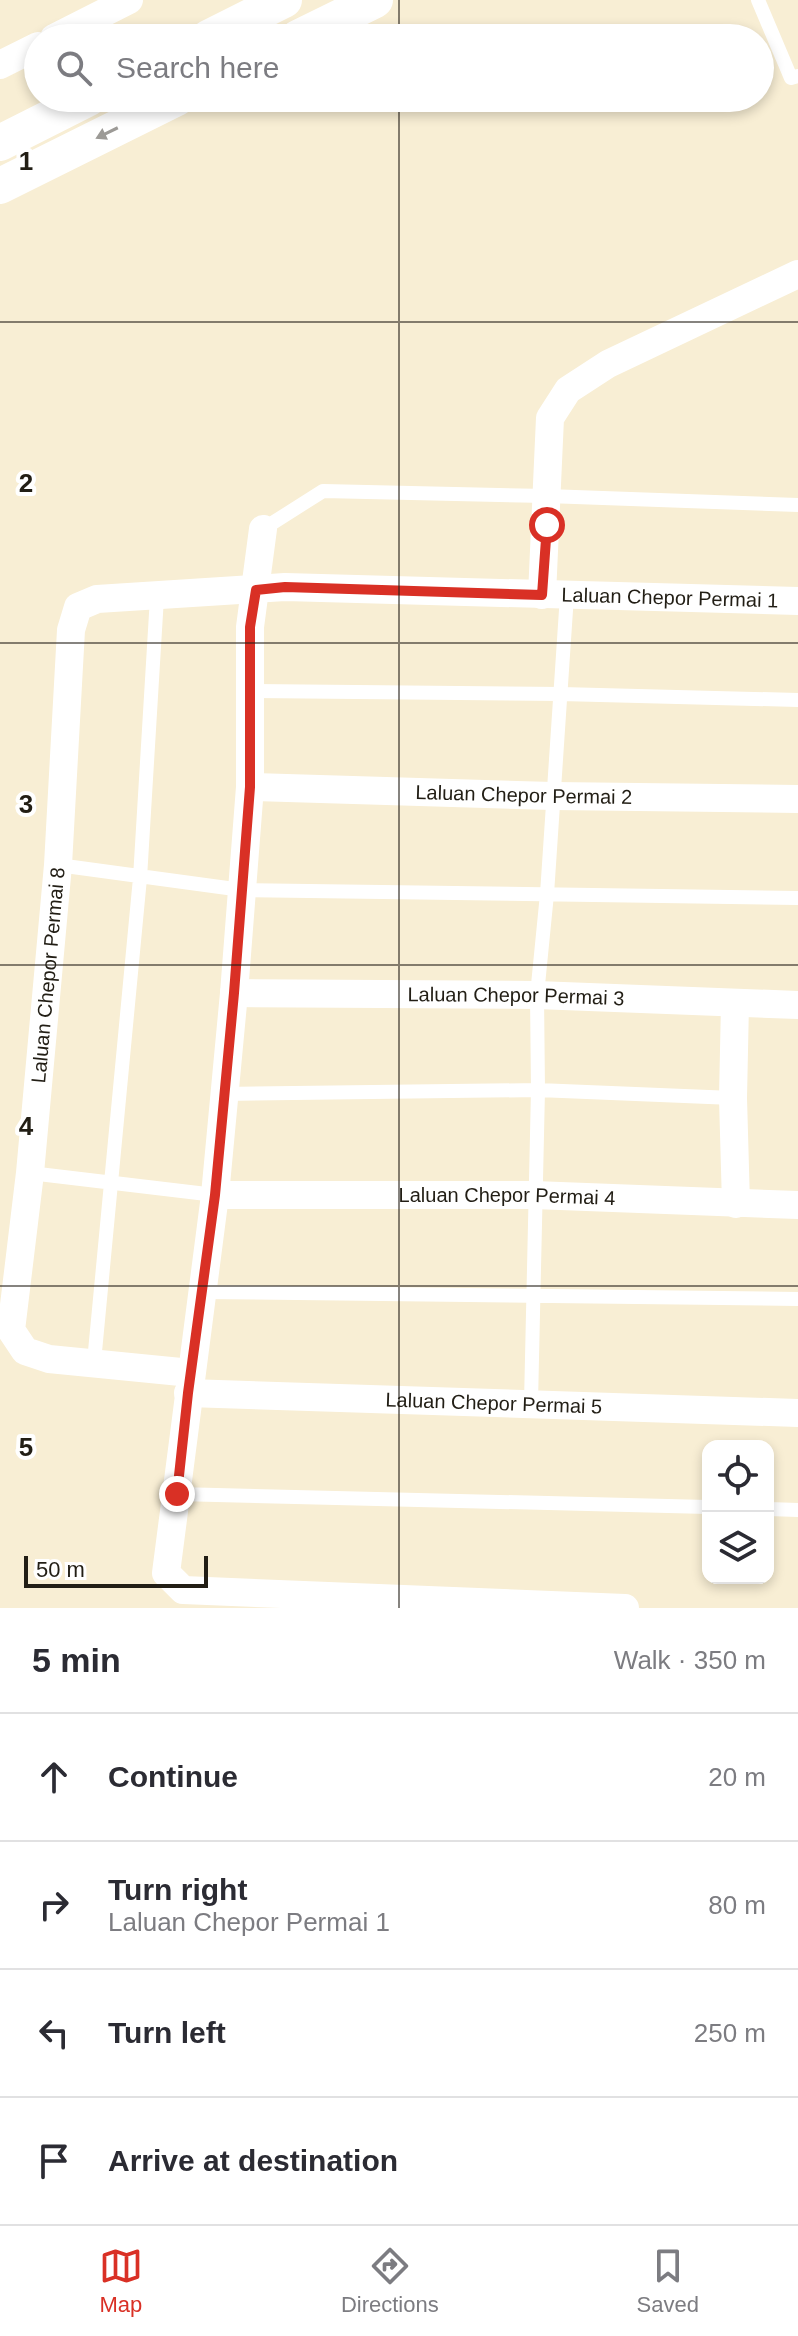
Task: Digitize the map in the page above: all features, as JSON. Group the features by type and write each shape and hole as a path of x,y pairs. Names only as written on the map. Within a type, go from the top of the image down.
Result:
{"street":[{"path":"82,24 129,0"},
{"path":"236,24 284,0"},
{"path":"326,24 375,0"},
{"path":"0,65 24,53"},
{"path":"0,143 61,112"},
{"path":"0,186 149,112"},
{"path":"554,595 547,496 550,418 568,390 608,364 798,274"},
{"path":"263,529 250,627 250,787 234,993 215,1195 166,1573 183,1590 625,1608"},
{"name":"Laluan Chepor Permai 1","path":"256,590 285,587 798,601"},
{"name":"Laluan Chepor Permai 8","path":"189,1383 94,1362 49,1359 25,1351 11,1330 30,1173 58,865 71,630 78,607 97,599 256,590"},
{"name":"Laluan Chepor Permai 2","path":"250,787 798,799"},
{"name":"Laluan Chepor Permai 3","path":"234,993 537,995 798,1005"},
{"path":"735,1003 733,1098 736,1204"},
{"name":"Laluan Chepor Permai 4","path":"215,1195 534,1195 798,1205"},
{"name":"Laluan Chepor Permai 5","path":"189,1383 531,1403 798,1413"}],"lane":[{"path":"758,0 768,24"},
{"path":"774,38 791,78 798,76"},
{"path":"263,529 323,491 798,505"},
{"path":"531,1403 537,995 561,694 554,595"},
{"path":"94,1362 140,878 157,597"},
{"path":"250,691 798,700"},
{"path":"58,865 242,890 798,898"},
{"path":"223,1094 538,1090 733,1098"},
{"path":"30,1173 215,1195"},
{"path":"203,1292 798,1299"},
{"path":"177,1494 702,1507"},
{"path":"774,1509 798,1510"}],"route":[{"path":"177,1494 215,1195 234,993 250,787 250,627 256,590 285,587 542,595 547,525"}]}
